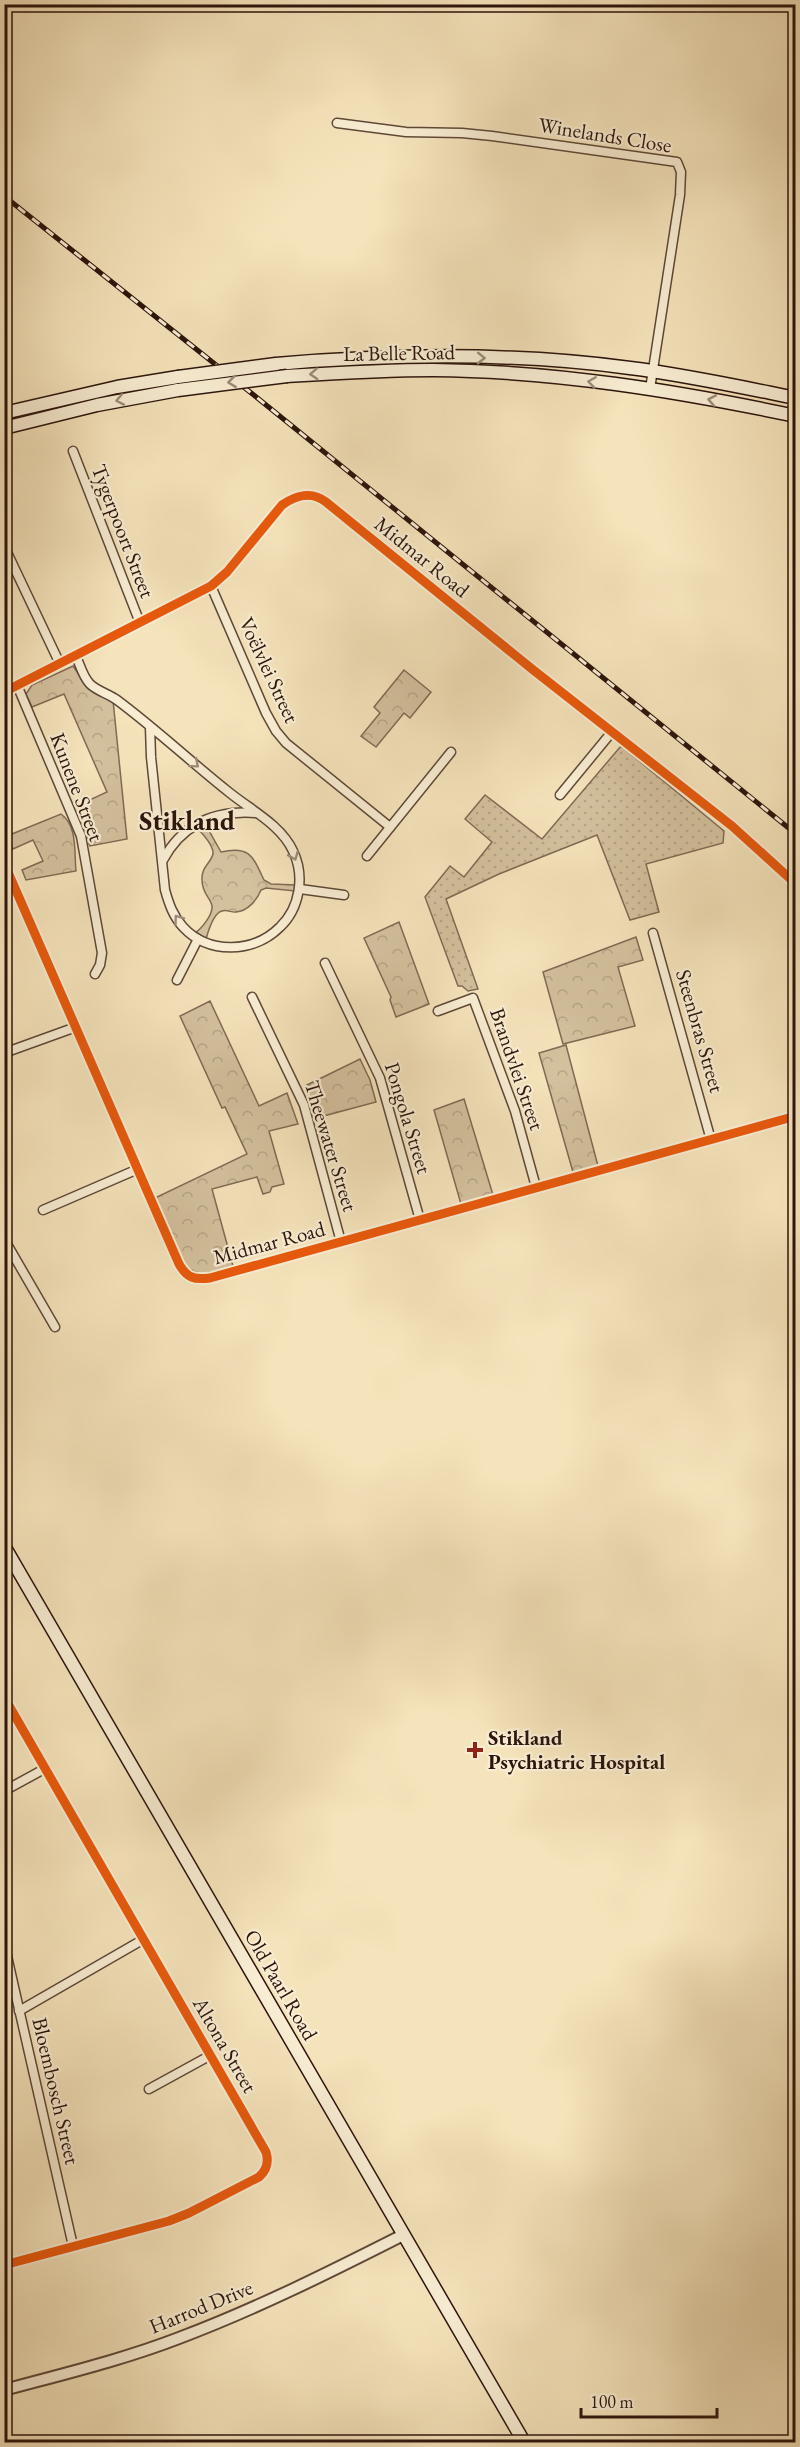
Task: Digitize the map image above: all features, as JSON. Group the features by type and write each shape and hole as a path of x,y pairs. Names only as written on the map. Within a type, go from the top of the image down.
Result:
{"main road":[{"name":"La Belle Road","path":"4,428 178,383 276,364 356,358 525,359 652,371 795,398"},
{"name":"La Belle Road","path":"4,413 117,387 381,370 479,372 561,378 650,389 795,416"},
{"name":"Old Paarl Road","path":"6,1552 524,2442"}],"street":[{"name":"Winelands Close","path":"336,123 406,132 482,135 676,162 681,172 680,195 650,389"},
{"name":"Tygerpoort Street","path":"73,451 141,623"},
{"name":"Midmar Road","path":"4,692 211,586 227,572 282,505 302,495 320,498 611,732 732,826 795,884"},
{"path":"4,546 60,664"},
{"name":"Voëlvlei Street","path":"211,586 276,731 286,743 390,827"},
{"path":"76,656 90,684 110,695 150,727 256,813 274,827 293,850 298,867 300,889 290,915 268,938 238,948 217,946 198,939 183,927 171,911 165,890 150,727"},
{"name":"Kunene Street","path":"17,685 81,836 102,952 100,965 95,974"},
{"path":"560,795 611,732"},
{"path":"367,856 451,752"},
{"path":"163,860 171,845 194,825 222,813 256,813"},
{"name":"Midmar Road","path":"4,863 179,1264 190,1278 210,1278 795,1116"},
{"path":"300,889 344,895"},
{"name":"Steenbras Street","path":"653,933 711,1140"},
{"path":"177,980 198,939"},
{"name":"Pongola Street","path":"325,963 380,1078 420,1220"},
{"name":"Theewater Street","path":"252,996 304,1105 341,1242"},
{"name":"Brandvlei Street","path":"438,1011 473,998 515,1111 536,1187"},
{"path":"4,1053 76,1027"},
{"path":"43,1210 138,1169"},
{"path":"4,1239 55,1327"},
{"name":"Altona Street","path":"4,1697 211,2055 266,2152 268,2161 259,2177 180,2217 4,2265"},
{"path":"4,1791 46,1768"},
{"path":"19,2011 144,1939"},
{"name":"Bloembosch Street","path":"4,1944 73,2246"},
{"path":"149,2090 211,2055"},
{"name":"Harrod Drive","path":"4,2390 106,2363 178,2339 291,2291 403,2235"}],"green space":[{"path":"73,666 89,689 113,700 127,839 90,846 79,805 107,792 64,694 32,707 26,694 32,685"},
{"path":"404,670 431,692 410,718 404,713 376,747 361,736 380,713 374,707"},
{"path":"621,746 724,831 723,843 646,864 659,912 630,920 597,835 499,874 446,899 478,989 468,991 458,986 425,897 450,866 464,877 492,842 465,819 485,795 542,839"},
{"path":"61,814 73,833 76,871 26,880 22,870 43,861 33,840 13,849 7,836"},
{"path":"208,821 207,827 221,852 238,850 244,852 253,859 264,880 271,884 296,885 295,891 266,888 261,890 244,910 219,912 211,923 206,939 195,933 212,910 211,903 203,889 202,880 203,872 212,857 213,850 196,827"},
{"path":"399,922 429,1004 396,1017 391,997 364,938"},
{"path":"636,937 643,960 618,967 635,1026 563,1044 543,972"},
{"path":"210,1001 259,1106 287,1093 298,1124 269,1131 284,1184 272,1187 270,1192 263,1194 257,1177 212,1189 233,1266 201,1273 189,1269 184,1264 156,1200 157,1197 247,1154 225,1107 222,1108 180,1016"},
{"path":"566,1045 598,1166 573,1172 539,1053"},
{"path":"360,1059 370,1080 376,1102 316,1118 305,1086"},
{"path":"464,1099 493,1195 461,1204 434,1110"}],"railway":[{"path":"4,196 796,834"}],"cycle path":[{"path":"4,692 211,586 227,572 282,505 298,497 315,496 326,502 532,669 732,826 796,884"},
{"path":"4,863 179,1264 192,1277 210,1278 796,1116"},
{"path":"4,1697 266,2152 267,2159 266,2169 259,2177 189,2213 169,2221 4,2265"}],"place":[{"name":"Stikland Psychiatric Hospital","path":"475,1750"}],"district":[{"name":"Stikland","path":"187,821"}]}
